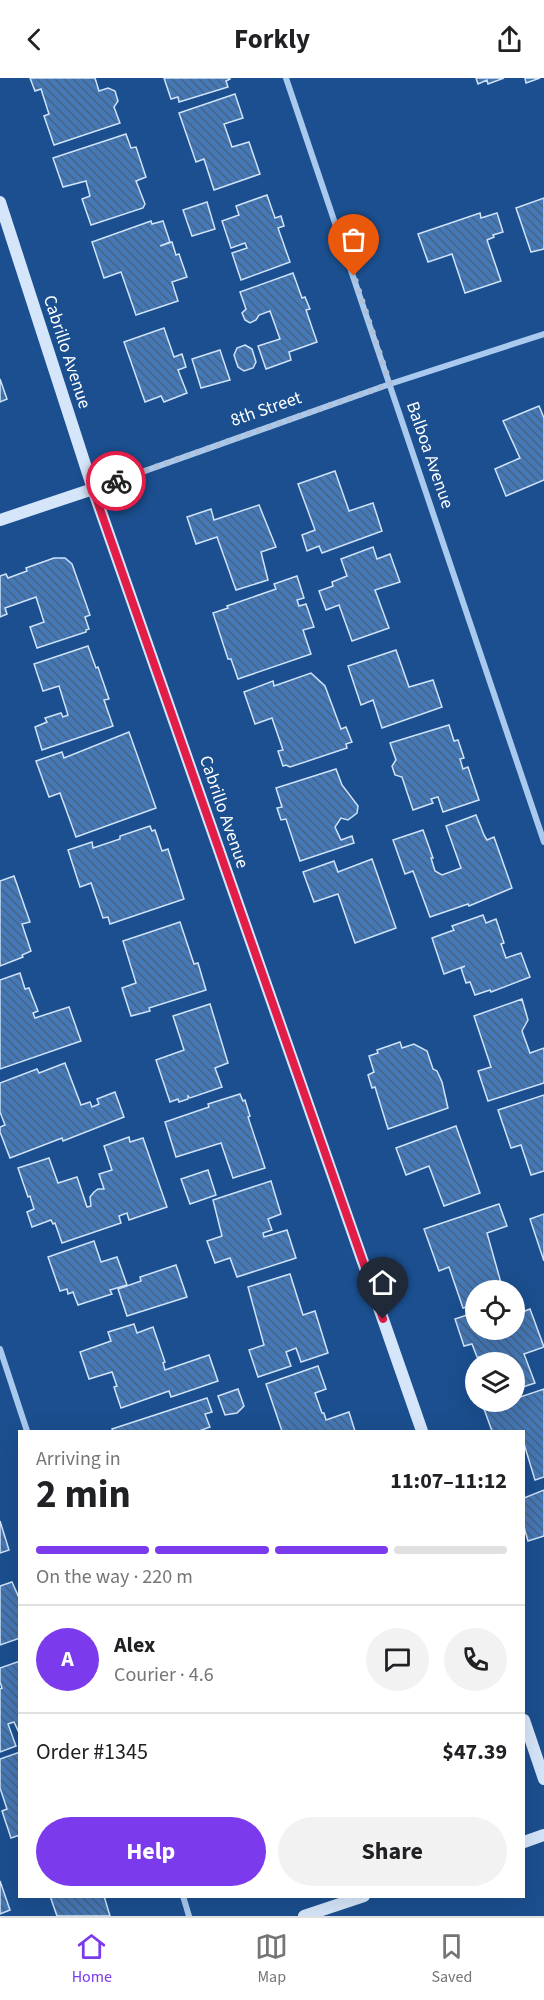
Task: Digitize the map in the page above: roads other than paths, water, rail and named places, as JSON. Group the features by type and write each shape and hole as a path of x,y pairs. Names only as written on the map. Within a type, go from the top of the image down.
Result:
{"street":[{"name":"Balboa Avenue","path":"286,78 544,842"},
{"name":"Cabrillo Avenue","path":"0,202 93,489 422,1430"},
{"name":"8th Street","path":"0,520 390,384 544,334"},
{"path":"0,1349 27,1430"},
{"path":"525,1723 544,1779"},
{"path":"525,1842 544,1835"},
{"path":"184,1898 189,1916"},
{"path":"304,1916 358,1898"}]}
